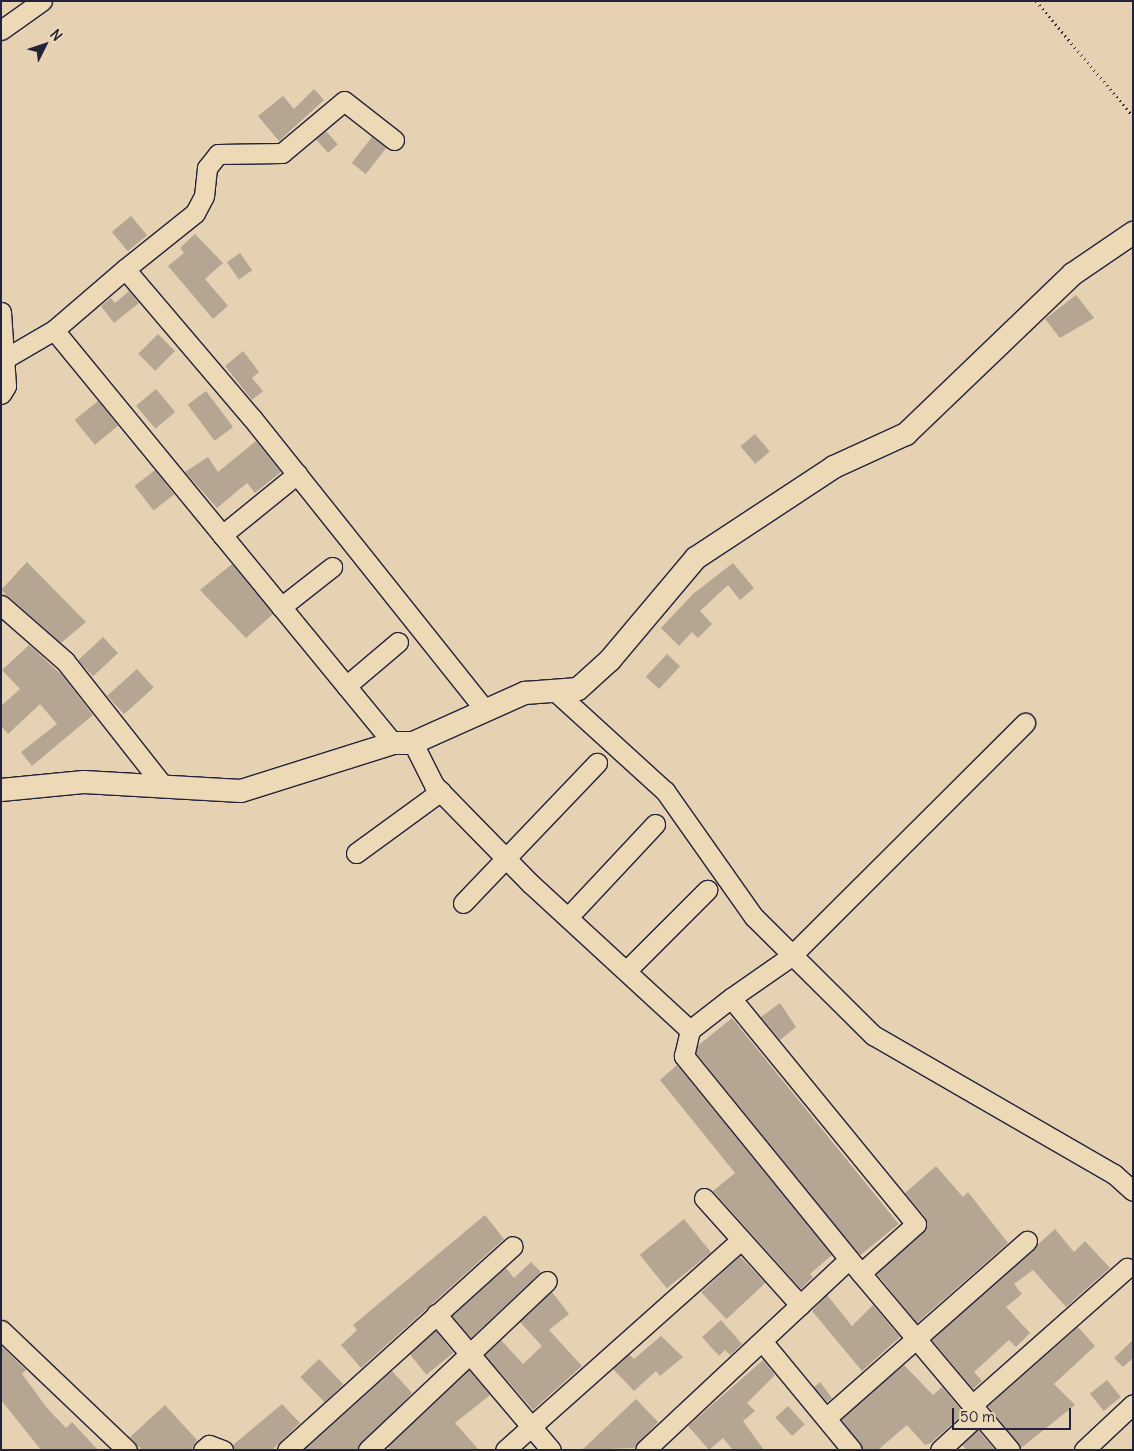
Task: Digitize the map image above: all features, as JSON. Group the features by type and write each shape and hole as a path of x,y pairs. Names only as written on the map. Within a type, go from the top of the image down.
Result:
{"street":[{"path":"1,30 42,1"},
{"path":"6,358 54,330 125,269 195,213 204,196 207,168 218,154 282,153 344,101 394,140"},
{"path":"1,790 84,782 241,791 403,743 525,692 578,689 610,660 696,558 834,467 906,434 1073,274 1133,232"},
{"path":"125,269 297,474 484,708"},
{"path":"1,312 6,358 6,386 1,394"},
{"path":"54,330 346,686 403,743 441,791 506,858 690,1030"},
{"path":"222,535 297,474"},
{"path":"281,607 332,567"},
{"path":"4,615 65,661 164,787"},
{"path":"346,686 398,642"},
{"path":"556,691 665,791 754,917 790,956 873,1035 1114,1174 1133,1191"},
{"path":"1010,1450 855,1266 684,1056 690,1030 790,956 1025,723"},
{"path":"463,902 597,763"},
{"path":"356,853 441,791"},
{"path":"569,916 655,824"},
{"path":"626,971 707,890"},
{"path":"645,1450 800,1305 916,1224 731,998"},
{"path":"704,1198 800,1305"},
{"path":"505,1450 741,1240"},
{"path":"826,1418 1027,1242"},
{"path":"287,1450 513,1246"},
{"path":"940,1450 976,1409 1127,1268"},
{"path":"368,1450 471,1350 547,1281"},
{"path":"436,1314 471,1350 530,1427 551,1450"},
{"path":"1,1330 127,1450"},
{"path":"762,1341 852,1450"},
{"path":"1084,1450 1133,1404"},
{"path":"203,1450 209,1445 223,1450"}],"path":[{"path":"1036,1 1133,116"}],"building":[{"path":"314,89 324,100 279,141 258,116 283,96 294,109"},
{"path":"326,131 338,145 328,153 316,140"},
{"path":"372,137 386,148 366,174 352,163"},
{"path":"131,216 147,235 128,251 112,232"},
{"path":"195,234 223,263 205,279 228,306 213,319 168,266 184,253 180,248"},
{"path":"240,253 252,270 239,279 227,262"},
{"path":"129,291 139,303 114,323 101,306 111,298 115,303"},
{"path":"1076,295 1094,318 1060,338 1045,319"},
{"path":"158,334 175,351 155,371 138,354"},
{"path":"243,351 259,372 252,378 263,391 252,400 225,366"},
{"path":"156,389 175,412 155,429 136,406"},
{"path":"206,391 233,427 215,441 188,405"},
{"path":"98,401 118,426 95,445 75,420"},
{"path":"755,434 770,452 755,464 740,446"},
{"path":"256,441 281,472 255,493 247,483 217,508 185,472 208,457 218,472"},
{"path":"155,470 174,494 154,510 135,486"},
{"path":"27,562 86,622 61,643 1,590"},
{"path":"733,563 754,588 740,600 728,585 700,611 712,624 698,638 692,632 679,646 661,628 693,594"},
{"path":"232,564 273,614 246,638 200,590"},
{"path":"103,637 118,653 93,676 78,660"},
{"path":"29,645 62,675 93,715 32,766 21,752 57,724 40,704 8,734 1,726 1,706 20,689 2,670"},
{"path":"667,654 680,666 659,689 646,677"},
{"path":"137,669 154,688 124,714 107,696"},
{"path":"780,1003 796,1027 780,1040 761,1017"},
{"path":"732,1018 899,1224 860,1255 693,1049"},
{"path":"677,1065 832,1255 810,1274 813,1277 801,1289 713,1191 735,1173 660,1080"},
{"path":"936,1166 963,1197 968,1192 1008,1243 917,1323 877,1274 926,1228 925,1217 905,1193"},
{"path":"485,1215 504,1239 361,1368 341,1345 357,1330 353,1325"},
{"path":"684,1219 711,1252 667,1288 640,1255"},
{"path":"1055,1229 1074,1252 1085,1241 1110,1268 1066,1307 1033,1270 1014,1284 1022,1294 1006,1307 1030,1333 1016,1347 1009,1340 974,1372 982,1381 973,1389 932,1340"},
{"path":"740,1256 765,1283 726,1319 701,1292"},
{"path":"531,1262 541,1272 471,1338 452,1316 506,1268 514,1278"},
{"path":"552,1292 569,1314 549,1330 582,1366 533,1410 485,1355 501,1340 523,1364 542,1346 520,1322"},
{"path":"827,1295 852,1326 873,1305 900,1337 862,1371 812,1311"},
{"path":"721,1320 742,1344 730,1355 725,1350 719,1356 702,1337"},
{"path":"1078,1327 1095,1346 1054,1384 1075,1405 1021,1448 988,1406"},
{"path":"436,1331 454,1353 426,1375 409,1353"},
{"path":"661,1336 683,1357 660,1376 656,1371 634,1391 613,1369 629,1354 634,1359"},
{"path":"1133,1340 1133,1358 1123,1367 1114,1358"},
{"path":"1,1346 26,1370 22,1374 47,1408 66,1428 72,1422 98,1450 41,1450 1,1400"},
{"path":"319,1359 343,1384 325,1402 300,1377"},
{"path":"763,1360 775,1375 747,1403 755,1411 743,1421 764,1450 733,1450 723,1438 709,1450 688,1426"},
{"path":"904,1365 933,1395 942,1387 964,1413 931,1443 925,1445 907,1425 878,1450 864,1450 841,1419"},
{"path":"469,1370 490,1395 455,1423 479,1450 391,1450 388,1447"},
{"path":"392,1371 412,1393 357,1450 304,1450"},
{"path":"1107,1380 1121,1397 1104,1411 1090,1394"},
{"path":"820,1382 832,1398 827,1402 814,1387"},
{"path":"636,1399 658,1422 634,1448 582,1450"},
{"path":"282,1404 300,1423 272,1450 234,1450 233,1445"},
{"path":"165,1405 197,1440 191,1450 142,1450 130,1437"},
{"path":"788,1406 805,1425 792,1436 775,1417"},
{"path":"978,1430 995,1450 967,1450 962,1445"}]}
